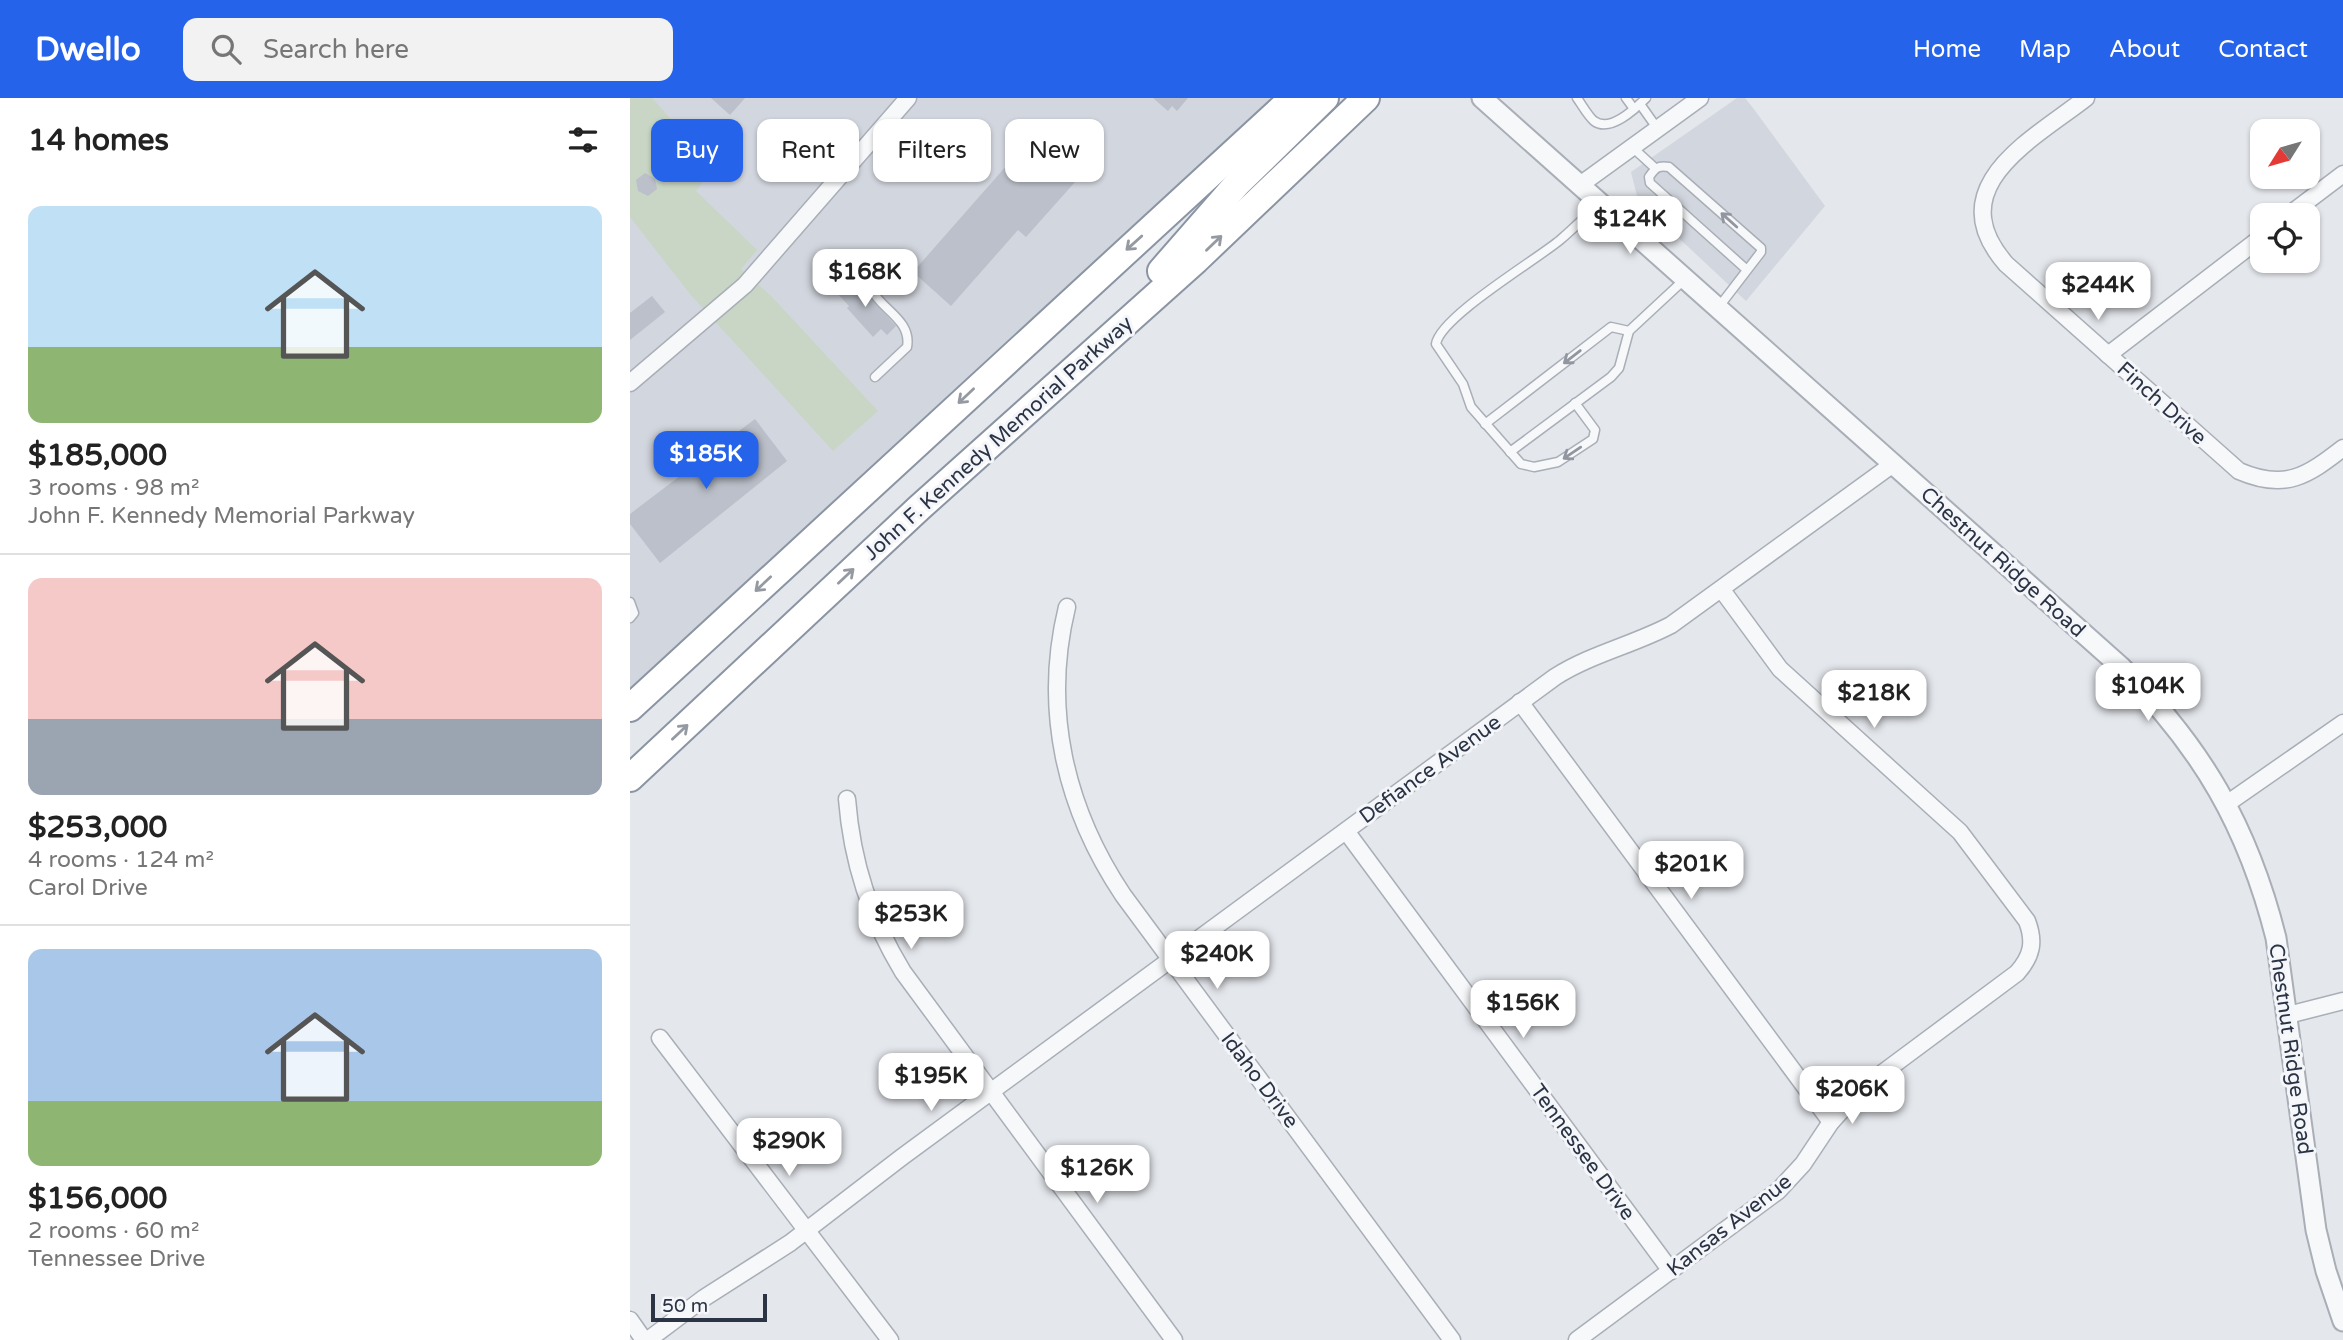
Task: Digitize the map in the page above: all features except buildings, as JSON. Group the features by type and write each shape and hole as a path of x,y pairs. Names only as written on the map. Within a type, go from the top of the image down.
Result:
{"highway":[{"path":"630,708 1293,98"},
{"path":"1051,390 1237,184 1325,98"},
{"name":"John F. Kennedy Memorial Parkway","path":"630,778 909,517 1196,260 1367,98"}],"street":[{"path":"630,383 745,285 908,98"},
{"name":"Chestnut Ridge Road","path":"1482,98 2152,697 2193,748 2228,803 2265,893 2276,938 2288,1014 2316,1230 2343,1321"},
{"path":"1580,185 1700,98"},
{"name":"Finch Drive","path":"2086,98 2005,160 1988,185 1983,215 1993,250 2230,463 2256,478 2274,481 2298,478 2314,470 2343,448"},
{"path":"2305,203 2343,174"},
{"path":"2108,355 2250,246"},
{"name":"Defiance Avenue","path":"646,1340 704,1298 753,1270 1555,677 1586,659 1638,641 1671,625 1893,464"},
{"name":"Kansas Avenue","path":"1577,1340 1778,1191 1803,1164 1831,1122 1861,1089 2017,973 2026,963 2033,944 2027,922 1947,818 1780,669 1722,590"},
{"name":"Idaho Drive","path":"1066,607 1059,636 1056,697 1061,748 1080,816 1107,871 1452,1340"},
{"path":"1520,702 1831,1122"},
{"path":"2228,803 2343,723"},
{"path":"847,799 858,870 874,919 887,946 986,1096 1174,1340"},
{"name":"Tennessee Drive","path":"1346,831 1671,1271"},
{"path":"2288,1014 2343,1001"},
{"path":"660,1038 890,1340"},
{"path":"630,1321 646,1340"}],"lane":[{"path":"1577,98 1594,121 1604,125 1615,122 1640,104"},
{"path":"1626,98 1640,104 1657,128"},
{"path":"1632,147 1655,168"},
{"path":"1718,308 1761,253 1761,248 1670,167 1655,168 1649,177 1650,183 1747,270"},
{"path":"1575,403 1595,430 1593,439 1558,462 1542,466 1521,464 1471,407 1463,384 1438,351 1437,337 1463,311 1560,240 1600,203"},
{"path":"875,258 867,272 868,284 905,330 908,342 907,347 875,377"},
{"path":"1510,452 1619,369 1629,331 1686,279"},
{"path":"1485,424 1611,327 1629,331"},
{"path":"630,602 634,613 630,618"}],"shaded area":[{"path":"630,98 1273,98 630,688"},
{"path":"1737,98 1745,98 1825,206 1746,301 1638,200 1631,172"}],"green space":[{"path":"630,98 652,98 671,119 651,119 651,182 701,182 696,191 757,250 741,269 772,297 878,411 833,451 690,294 630,217"}]}
